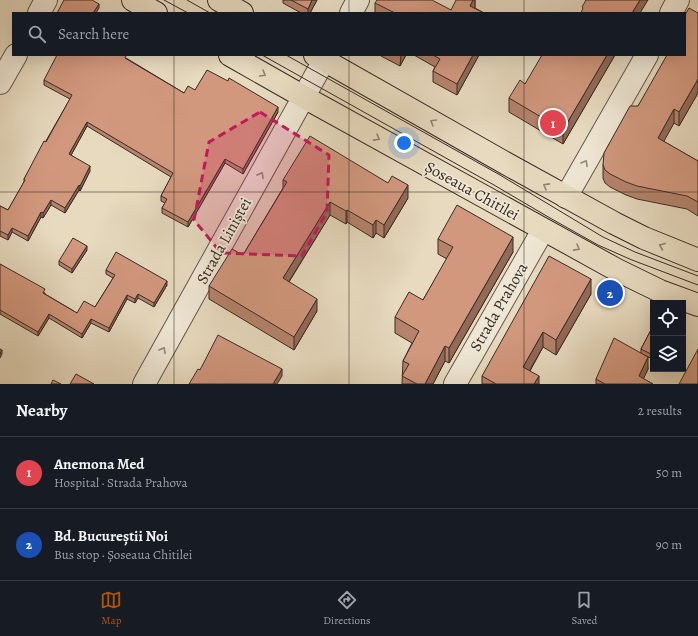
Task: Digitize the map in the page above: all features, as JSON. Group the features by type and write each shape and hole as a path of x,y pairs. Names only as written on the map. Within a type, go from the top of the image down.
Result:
{"main road":[{"path":"133,0 154,12"},
{"path":"219,0 240,12"},
{"name":"Șoseaua Chitilei","path":"232,56 617,270 660,291 698,305"},
{"path":"322,57 614,223 644,238 698,260"}],"street":[{"path":"40,12 46,0"},
{"path":"352,12 358,0"},
{"path":"672,12 678,0"},
{"path":"0,83 15,56"},
{"path":"566,197 646,56"},
{"name":"Strada Liniștei","path":"144,384 304,97 322,57"},
{"name":"Strada Prahova","path":"455,384 543,230"}],"highlighted area":[{"path":"260,112 329,155 327,212 302,256 221,253 194,220 209,142"}],"building":[{"path":"64,0 92,0 99,4 94,12 58,12"},
{"path":"291,0 312,0 308,9"},
{"path":"377,0 432,0 451,10 456,0 473,0 470,6 482,12 393,12 375,3"},
{"path":"586,0 640,0 633,12 581,12 582,7"},
{"path":"689,8 698,13 698,79 679,112 674,109 658,138 698,161 698,202 687,196 637,186 626,182 610,174 605,170 603,165 604,153 630,106 638,106 666,56 686,56 686,13"},
{"path":"56,56 126,56 125,58 184,93 188,86 195,90 207,70 228,81 229,78 278,107 243,169 225,159 188,222 162,208 167,199 161,196 173,173 87,122 69,154 90,166 80,186 79,185 65,208 51,200 43,213 41,212 28,236 12,228 8,235 0,231 0,206 8,210 44,141 46,142 72,95 44,80"},
{"path":"435,56 472,56 457,84 433,71 440,59"},
{"path":"541,56 606,56 563,130 509,98 520,80 525,84"},
{"path":"310,136 388,183 392,176 408,185 384,225 376,220 373,225 330,202 283,278 317,299 294,337 209,286 232,249 243,255 287,182 283,180"},
{"path":"457,205 513,237 449,348 445,346 425,384 417,384 402,376 409,364 403,361 419,331 395,317 409,292 423,300 453,247 438,239"},
{"path":"73,238 87,246 72,269 59,261"},
{"path":"116,252 167,281 154,303 138,294 135,299 127,295 109,328 91,319 82,334 49,314 38,332 0,310 0,264 45,289 43,293 77,313 84,301 95,307 115,275 106,270"},
{"path":"549,256 591,279 556,340 543,332 523,367 539,376 534,384 496,384 482,376"},
{"path":"650,332 650,354 641,349"},
{"path":"218,335 282,369 273,384 189,384 198,369 200,370"},
{"path":"614,338 648,357 639,376 653,384 605,384 596,379"},
{"path":"698,349 698,384 679,384"},
{"path":"76,374 94,384 70,384"},
{"path":"53,380 61,384 51,384"}],"tram line":[{"path":"164,0 186,12"},
{"path":"187,0 208,12"},
{"path":"264,56 598,245 632,260 698,285"},
{"path":"288,56 500,175 603,237 635,252 698,276"}],"place":[{"name":"Anemona Med","path":"553,123"},
{"name":"Bd. Bucureștii Noi","path":"610,293"}]}
